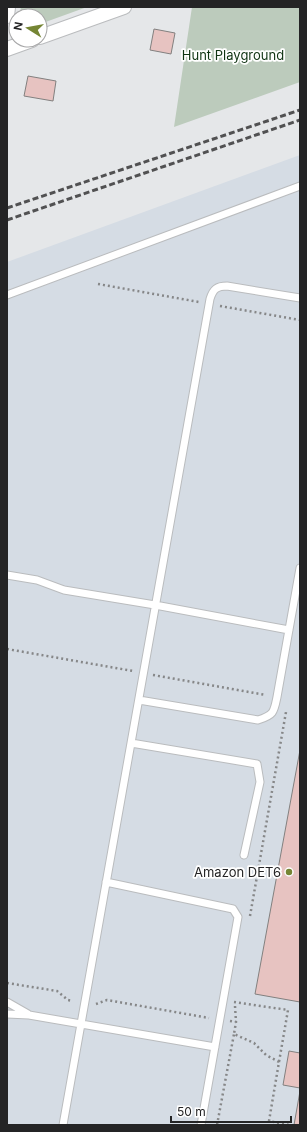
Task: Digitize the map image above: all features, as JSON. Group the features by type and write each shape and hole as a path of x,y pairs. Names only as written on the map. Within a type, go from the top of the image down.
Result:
{"street":[{"path":"7,16 8,7"},
{"path":"48,34 124,7"}],"lane":[{"path":"7,295 300,186"},
{"path":"63,1125 212,292 220,286 227,286 300,298"},
{"path":"139,700 258,720 270,716 274,711 300,568"},
{"path":"7,576 37,580 64,590 156,605 289,630"},
{"path":"131,743 257,764 260,782 244,855"},
{"path":"106,882 233,909 238,917 202,1125"},
{"path":"7,1002 30,1015"},
{"path":"7,1014 30,1015 215,1047"}],"path":[{"path":"250,916 288,707"},
{"path":"236,1022 234,1002 288,1010 279,1062"},
{"path":"217,1125 234,1034"}],"shaded area":[{"path":"300,155 300,1125 7,1125 7,262"}],"green space":[{"path":"87,7 48,21 48,8 21,8"},
{"name":"Hunt Playground","path":"192,7 300,7 300,82 174,127"}],"building":[{"path":"154,29 175,33 171,54 150,50"},
{"path":"28,76 56,81 53,101 24,96"},
{"name":"Amazon DET6","path":"300,750 300,1002 255,994"},
{"path":"289,1051 300,1053 300,1088 283,1085"},
{"path":"300,1091 300,1125 294,1125"}],"railway":[{"path":"7,208 300,110"},
{"path":"7,220 300,120"}],"place":[{"name":"Amazon DET6","path":"289,872"}]}
